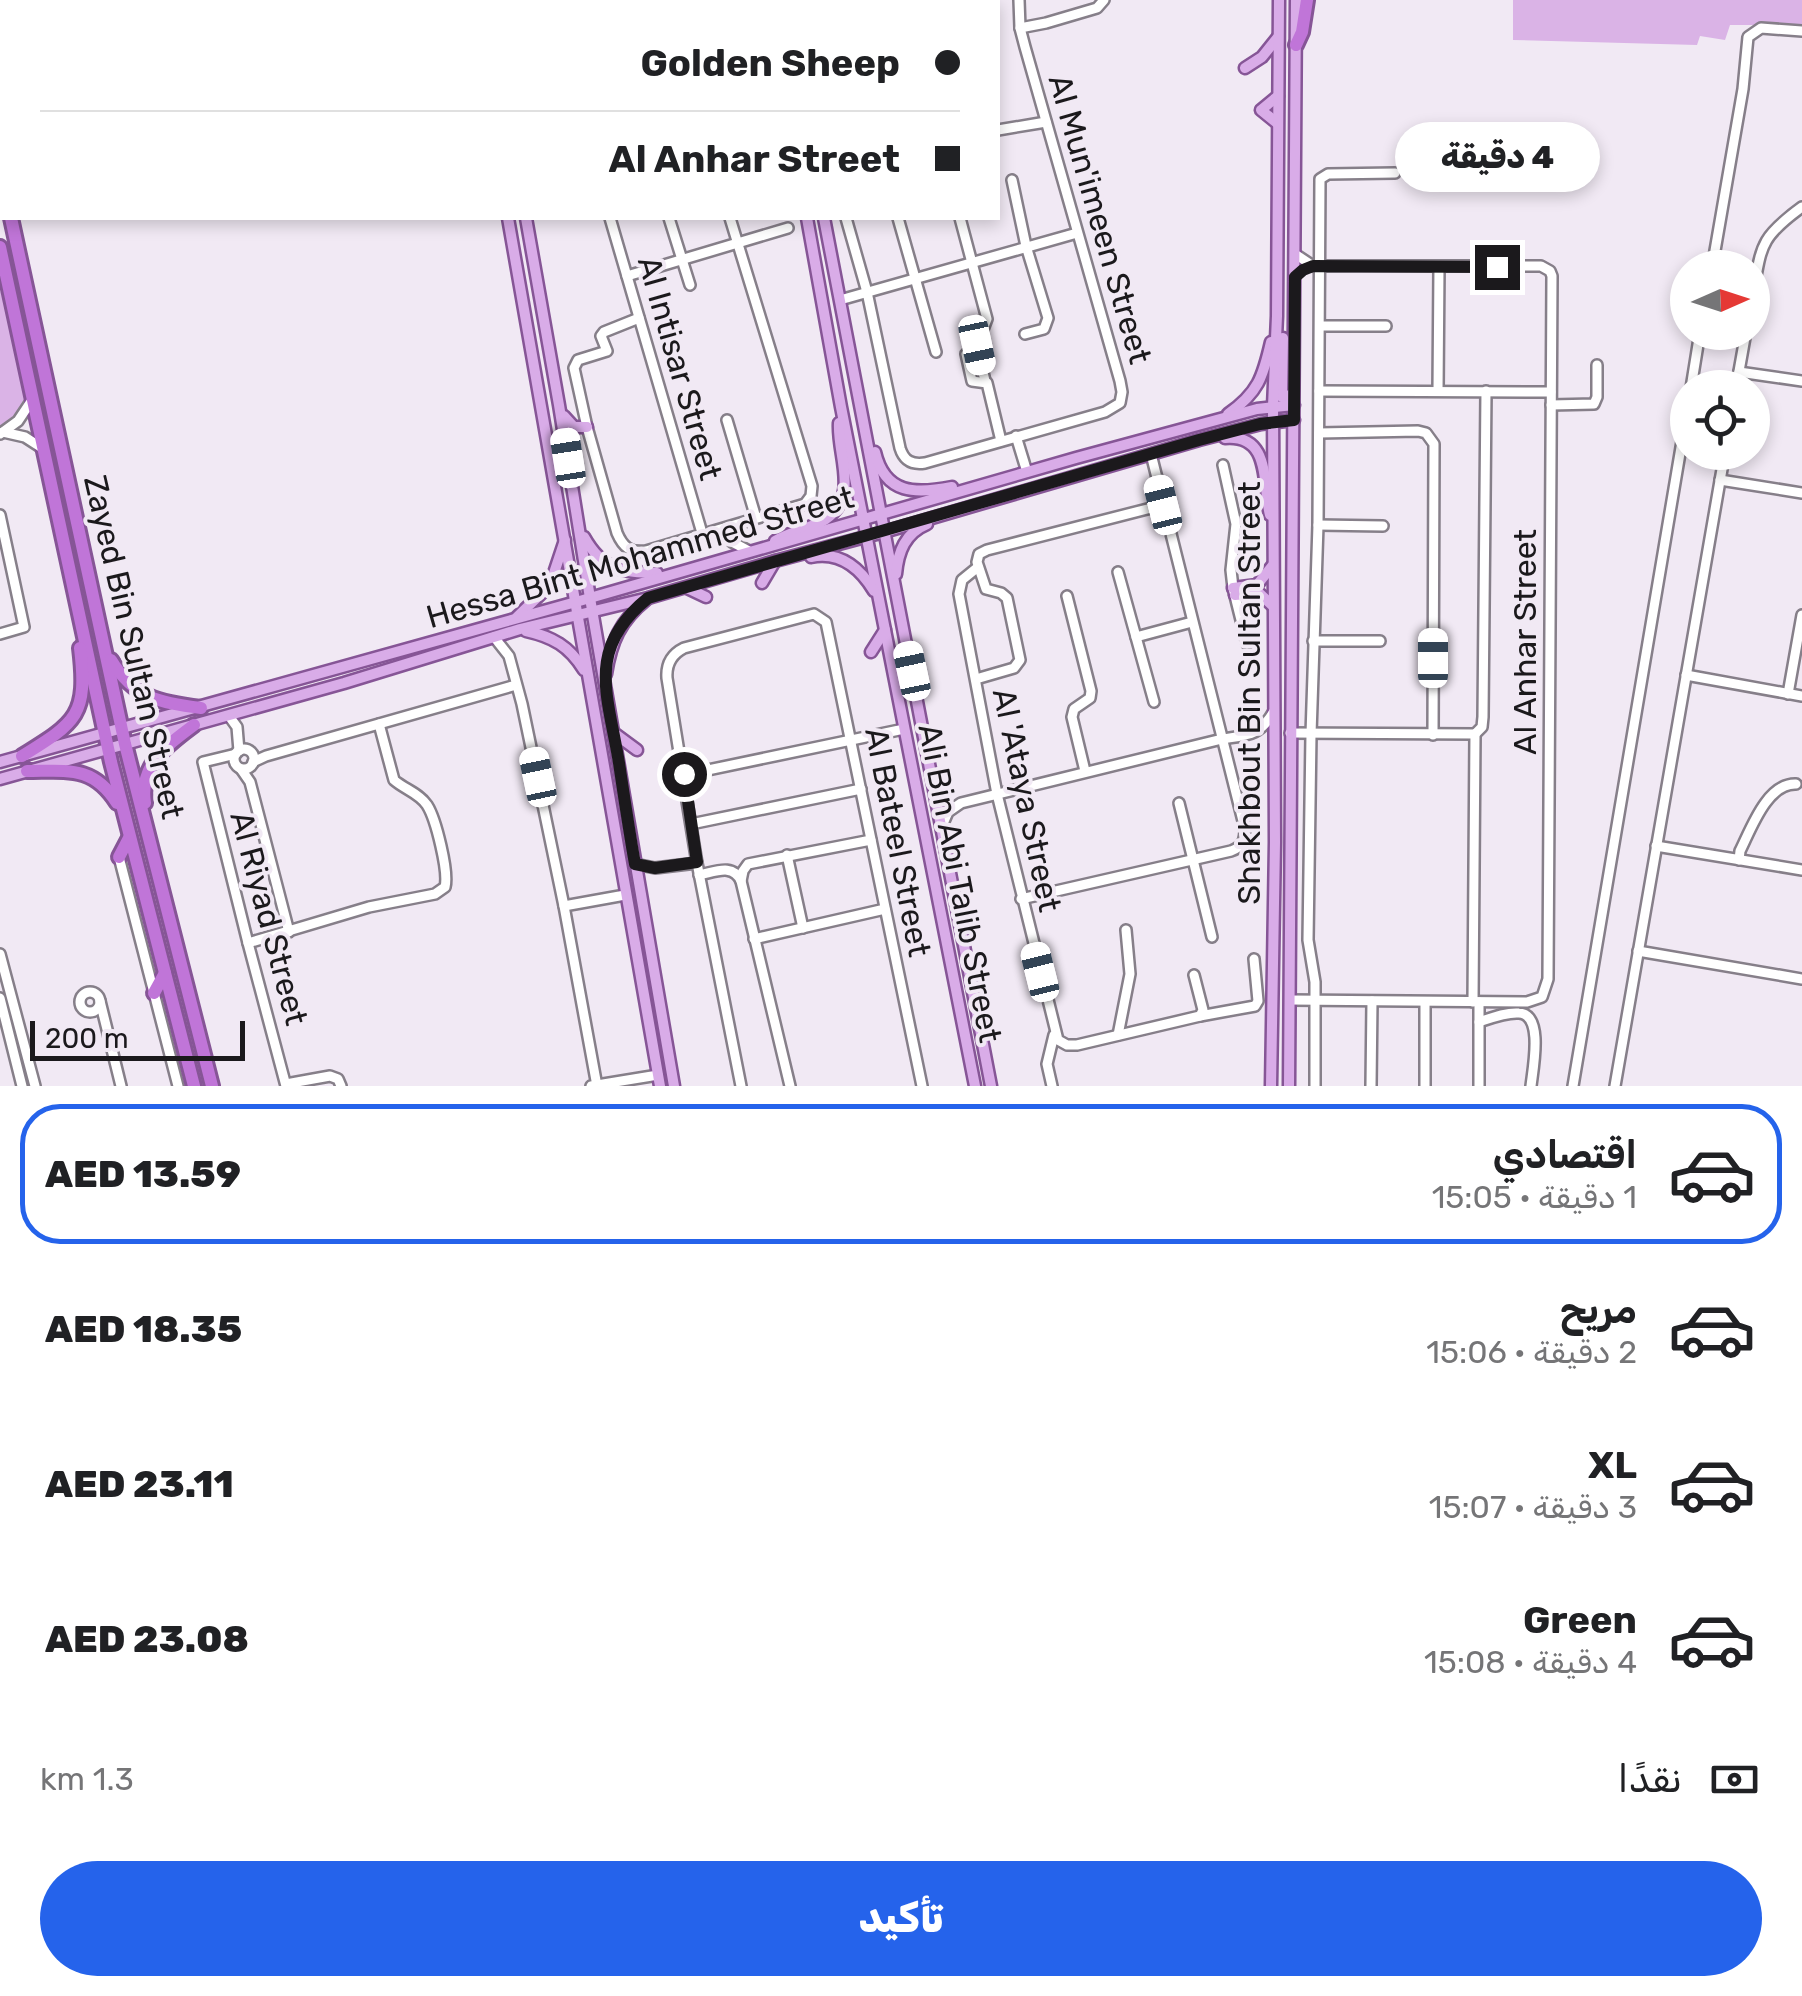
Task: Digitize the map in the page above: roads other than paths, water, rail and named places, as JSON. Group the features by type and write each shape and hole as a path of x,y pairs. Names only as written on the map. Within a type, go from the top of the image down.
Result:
{"highway":[{"path":"1296,45 1307,0"},
{"name":"Zayed Bin Sultan Street","path":"11,220 125,744 212,1086"},
{"name":"Zayed Bin Sultan Street","path":"0,247 129,838 194,1086"},
{"path":"28,373 37,382 43,400 51,400"},
{"path":"22,756 60,731 82,700 78,600"},
{"path":"106,650 120,674 142,694 161,702 201,708"},
{"path":"156,870 145,781 160,751 194,725"},
{"path":"28,771 83,772 104,786 124,813"},
{"path":"120,857 129,838"},
{"path":"154,993 165,974"},
{"path":"168,1048 187,1059"}],"main road":[{"name":"Shakhbout Bin Sultan Street","path":"1271,1086 1279,0"},
{"name":"Shakhbout Bin Sultan Street","path":"1288,1086 1296,0"},
{"path":"1245,68 1262,57 1278,36"},
{"path":"1278,125 1262,110 1279,96"},
{"path":"508,220 659,1080"},
{"path":"526,220 674,1086"},
{"name":"Ali Bin Abi Talib Street","path":"807,220 975,1086"},
{"name":"Ali Bin Abi Talib Street","path":"824,220 992,1086"},
{"path":"1277,273 1283,298 1283,398 1289,398 1295,386"},
{"path":"1222,418 1247,400 1260,382 1277,316"},
{"path":"560,405 570,425 588,430"},
{"name":"Hessa Bint Mohammed Street","path":"0,779 107,741 122,729 518,624 668,574 1222,418 1294,405"},
{"path":"766,547 786,534 822,521 838,506 845,474 838,430 841,407"},
{"path":"860,407 881,469 898,486 918,492 966,484 978,486"},
{"name":"Hessa Bint Mohammed Street","path":"0,762 107,741 125,744 494,637 518,624 648,598 1199,440 1294,420"},
{"path":"568,458 576,438 588,430"},
{"path":"1199,440 1240,438 1256,449 1274,524"},
{"path":"905,640 896,575 903,546 920,526 964,508"},
{"path":"579,528 604,563 628,572 668,574"},
{"path":"566,539 550,585 518,624 566,646 588,676"},
{"path":"762,583 776,560 822,555 857,569 880,602"},
{"path":"1234,591 1257,584 1274,564"},
{"path":"686,587 706,597"},
{"path":"1234,591 1260,593 1274,606"},
{"path":"604,685 618,628 648,598"},
{"path":"871,652 886,629"},
{"path":"614,733 637,750"}],"street":[{"name":"Al Mun'imeen Street","path":"847,220 905,460 925,463 1116,408 1122,398 1120,381 1020,28 1019,0"},
{"path":"1020,28 1097,8 1104,0"},
{"path":"1715,250 1748,37 1761,28 1802,32"},
{"path":"1000,130 1046,122"},
{"path":"1315,1086 1315,1000 1308,940 1318,525 1320,326 1316,266 1322,176 1395,174"},
{"path":"1012,180 1026,246 1048,318 1044,329 1025,334"},
{"path":"1762,250 1778,225 1802,207"},
{"name":"Al Intisar Street","path":"611,220 702,533"},
{"path":"671,220 690,285"},
{"path":"640,318 604,332 601,336 607,351 580,358 574,365 617,533 626,548 646,552 702,533 727,532 756,518 804,504 811,496 812,486 731,220"},
{"path":"899,220 936,352"},
{"path":"961,220 988,319 977,345 966,354 972,381 985,381 1001,441"},
{"path":"627,276 788,228"},
{"path":"840,300 1076,233"},
{"path":"1295,254 1316,266"},
{"path":"1295,277 1316,266"},
{"name":"Al Anhar Street","path":"1290,1000 1533,1001 1542,997 1548,986 1550,271 1541,266 1316,266"},
{"path":"1438,267 1438,391"},
{"path":"1320,326 1386,326"},
{"path":"1551,405 1594,404 1597,365"},
{"path":"1770,376 1802,381"},
{"path":"1319,391 1551,392"},
{"path":"1290,733 1475,734 1482,727 1486,392"},
{"path":"2,433 24,414 33,398"},
{"path":"727,420 756,518"},
{"path":"1318,432 1418,430 1426,433 1434,444 1432,734"},
{"path":"2,433 26,437 44,450"},
{"path":"1016,436 1027,472"},
{"path":"1021,899 1231,852 1244,840 1245,829 1151,454"},
{"path":"1223,464 1236,524 1234,591 1248,644"},
{"path":"1573,1086 1677,470"},
{"path":"1615,1086 1722,470"},
{"path":"1720,480 1802,493"},
{"path":"976,679 1014,668 1020,660 1007,598 986,589 977,556 987,550 1163,505"},
{"path":"0,515 24,627 0,634"},
{"path":"1318,525 1383,526"},
{"path":"727,532 737,546 749,551"},
{"path":"716,560 726,550 727,532"},
{"name":"Al 'Ataya Street","path":"978,568 964,576 959,588 997,794 1055,1033 1048,1064 1052,1086"},
{"path":"1118,572 1154,702"},
{"path":"1066,596 1091,691 1090,698 1074,709 1072,717 1085,771"},
{"name":"Al Bateel Street","path":"684,774 667,678 672,657 684,648 814,614 826,622 922,1086"},
{"path":"1788,694 1802,615"},
{"path":"1136,637 1192,622"},
{"path":"494,637 509,656 522,704 564,906 595,1086 659,1080"},
{"path":"1313,641 1380,640"},
{"path":"1686,676 1802,696"},
{"path":"244,759 516,684"},
{"path":"941,829 948,812 960,803 1254,734 1274,710"},
{"path":"235,714 288,932"},
{"path":"248,943 369,907 435,894 446,884 432,815 424,801 394,780 379,724"},
{"path":"741,1086 699,874 684,774 904,729"},
{"path":"1254,734 1275,747"},
{"path":"1475,734 1478,1086"},
{"name":"Al Riyad Street","path":"244,759 204,766 286,1085"},
{"path":"1739,860 1765,804 1777,790 1788,783 1796,784"},
{"path":"691,824 861,789"},
{"path":"935,793 960,803"},
{"path":"1179,802 1212,937"},
{"path":"741,881 748,864 872,840"},
{"path":"1656,846 1802,870"},
{"path":"787,856 803,928"},
{"path":"120,857 178,1086"},
{"path":"635,864 660,868 697,862"},
{"path":"638,883 660,868"},
{"path":"699,874 730,870 738,873 790,1086"},
{"path":"564,906 626,895"},
{"path":"754,939 885,910"},
{"path":"1118,1036 1130,974 1126,930"},
{"path":"1638,952 1802,979"},
{"path":"0,954 35,1086"},
{"path":"1055,1033 1061,1043 1072,1046 1255,1006 1258,1001 1254,959"},
{"path":"1194,975 1202,1002 1200,1016"},
{"path":"106,1030 80,1006 87,992 98,996 121,1086"},
{"path":"0,998 22,1086"},
{"path":"90,1013 97,1010 100,1002"},
{"path":"1371,1086 1372,1002"},
{"path":"1425,1002 1425,1086"},
{"path":"1479,1022 1516,1012 1532,1018 1532,1086"},
{"path":"286,1085 330,1076 338,1079 341,1086"}]}
